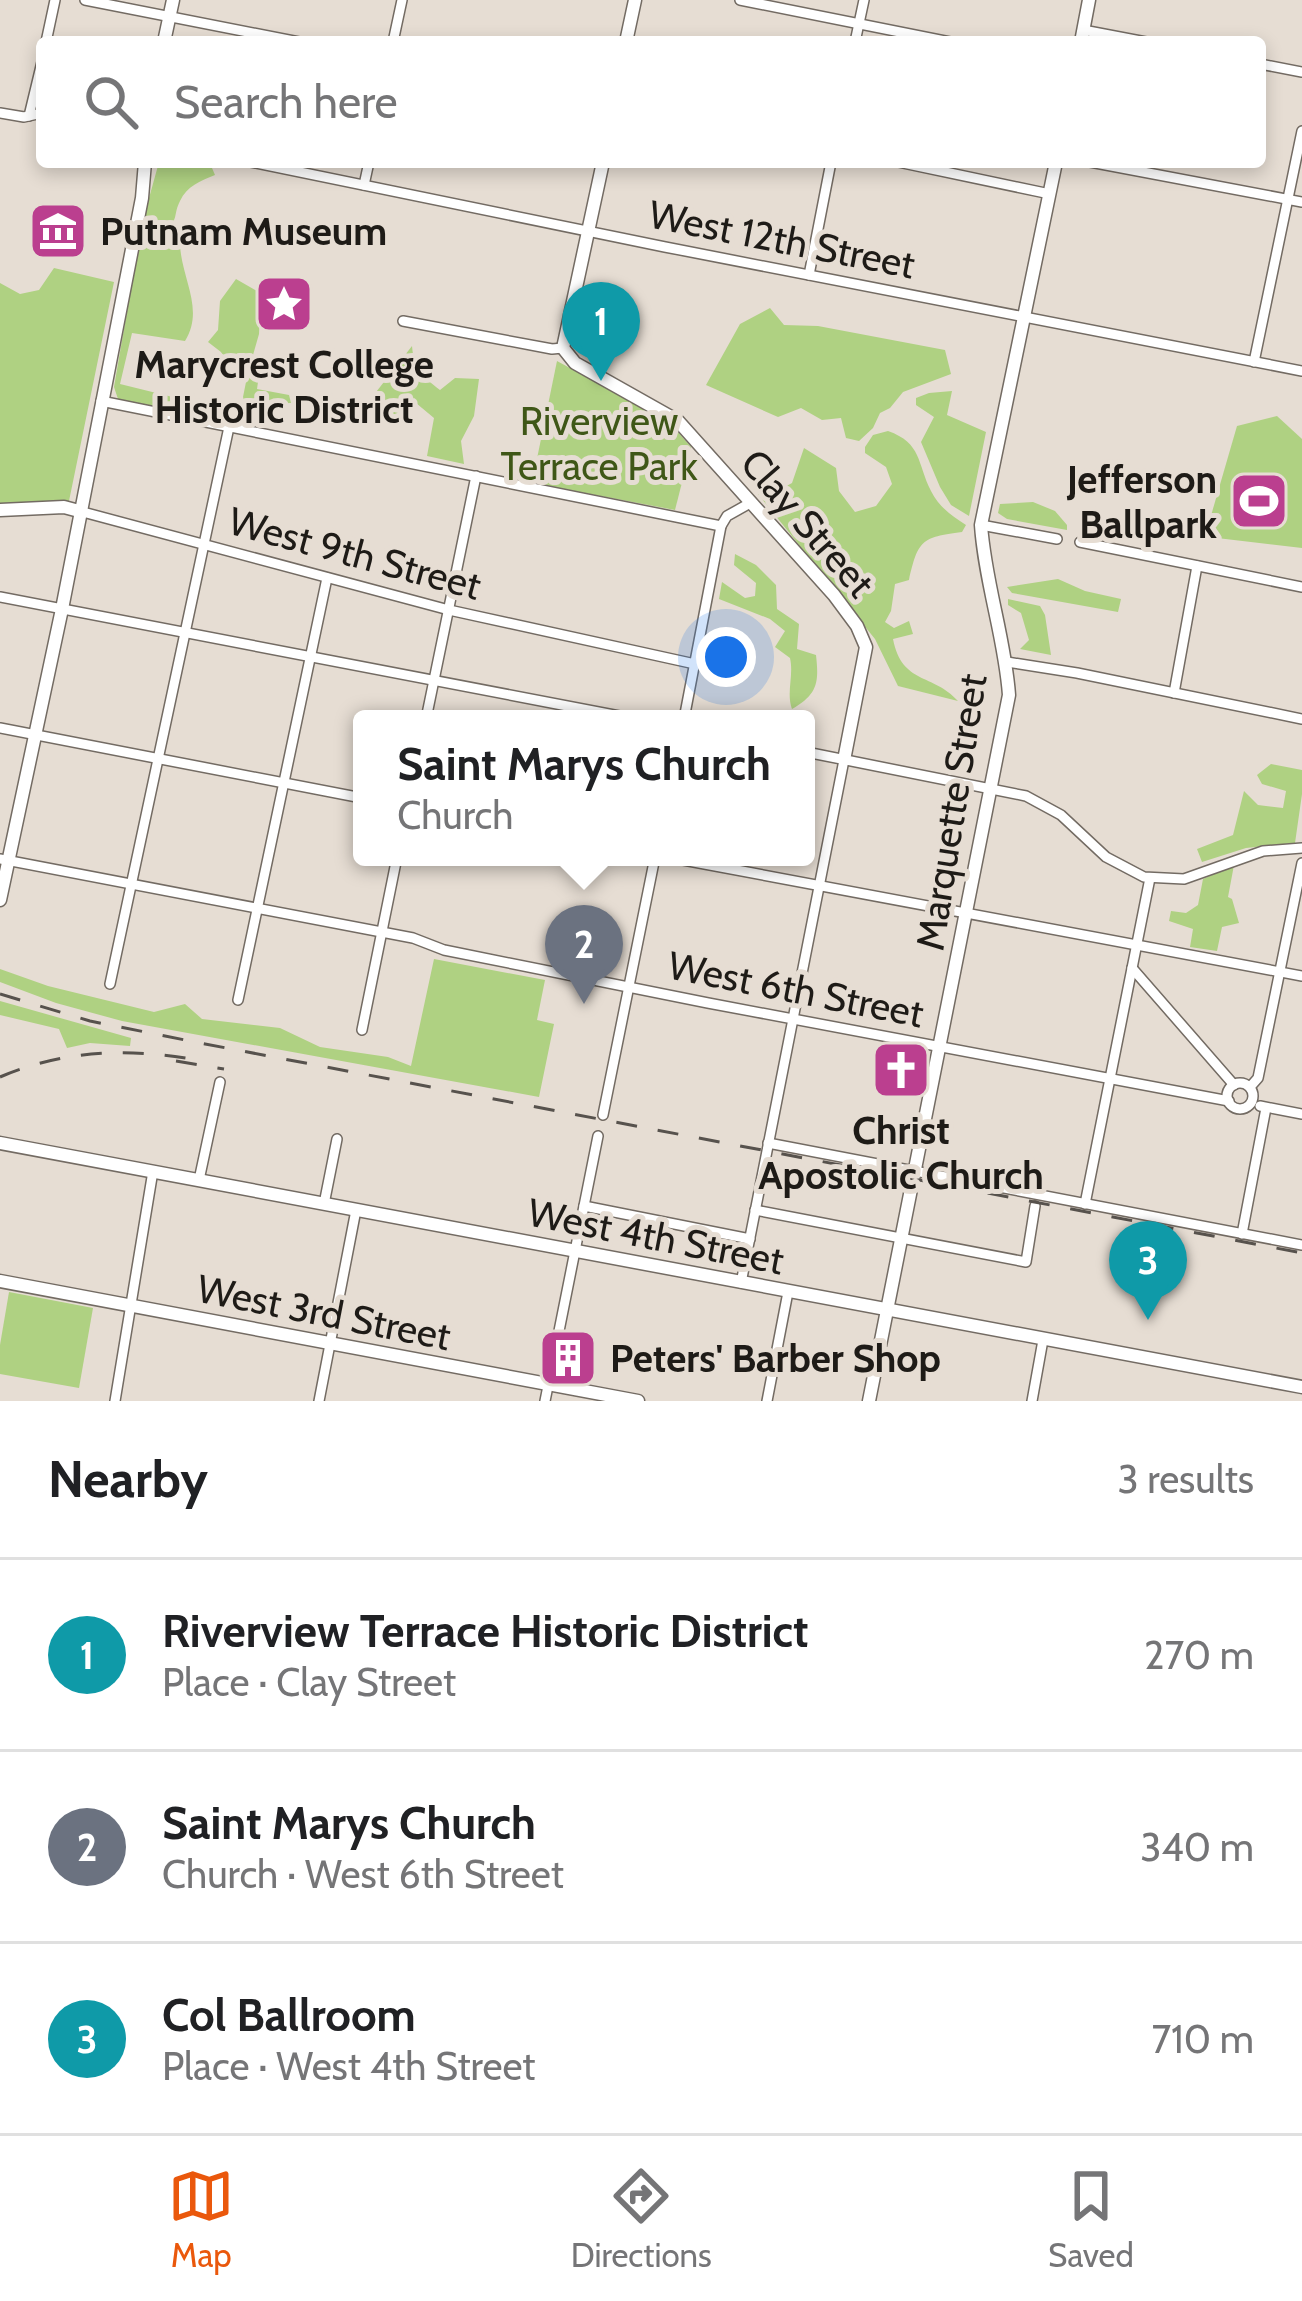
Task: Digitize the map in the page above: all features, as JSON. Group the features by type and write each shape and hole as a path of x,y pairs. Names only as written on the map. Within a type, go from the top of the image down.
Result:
{"main road":[{"path":"165,36 173,0"},
{"path":"627,36 634,0"},
{"path":"1082,36 1089,0"},
{"path":"0,900 4,860 62,609 144,168"},
{"path":"563,348 603,168"},
{"name":"Marquette Street","path":"869,1401 1009,695 981,525 1056,168"},
{"name":"Clay Street","path":"563,348 575,362 678,421 834,595 866,647 844,760"},
{"name":"West 9th Street","path":"0,510 64,507 79,511"},
{"name":"West 4th Street","path":"0,1143 1302,1387"},
{"name":"West 3rd Street","path":"0,1281 638,1401"}],"street":[{"path":"47,36 55,0"},
{"path":"85,0 268,36"},
{"path":"394,36 402,0"},
{"path":"740,0 920,36"},
{"path":"856,36 864,0"},
{"path":"1266,65 1302,72"},
{"path":"28,116 36,97"},
{"path":"0,113 36,114"},
{"path":"1254,362 1302,131"},
{"name":"West 12th Street","path":"280,168 1302,371"},
{"path":"364,185 368,168"},
{"path":"809,275 830,168"},
{"path":"926,168 1050,194"},
{"path":"1121,168 1302,202"},
{"name":"Clay Street","path":"403,321 563,348"},
{"path":"101,401 721,526"},
{"path":"110,984 229,427"},
{"path":"429,710 476,476"},
{"path":"686,710 721,526 727,516 752,502"},
{"name":"West 9th Street","path":"79,511 449,610 695,664"},
{"path":"981,525 1057,539"},
{"path":"1080,542 1302,587"},
{"path":"1174,693 1197,566"},
{"path":"238,1000 327,578"},
{"path":"0,597 585,710"},
{"path":"1007,662 1302,719"},
{"path":"0,728 353,795"},
{"path":"815,754 1026,796 1061,815 1106,857 1150,878 1184,879 1263,851 1302,848"},
{"path":"741,1283 844,760"},
{"name":"West 6th Street","path":"4,860 413,938 444,950 629,987 1229,1101"},
{"path":"1250,1087 1258,1078 1302,863"},
{"path":"362,1030 395,866"},
{"path":"603,1115 653,866"},
{"path":"714,866 1302,976"},
{"path":"1085,1204 1150,878"},
{"path":"1132,968 1234,1084"},
{"path":"199,1180 220,1082"},
{"path":"1250,1104 1250,1087 1234,1084 1228,1091 1229,1101 1240,1108 1250,1104 1302,1114"},
{"path":"1242,1234 1266,1108"},
{"path":"545,1401 598,1136"},
{"path":"324,1204 337,1138"},
{"path":"769,1143 1302,1244"},
{"path":"115,1401 153,1171"},
{"path":"584,1206 749,1239"},
{"path":"755,1210 1026,1262 1035,1206"},
{"path":"319,1401 356,1210"},
{"path":"767,1401 788,1292"},
{"path":"1032,1401 1043,1340"}],"green space":[{"path":"157,168 212,168 215,175 186,191 166,231 141,227"},
{"path":"140,236 180,244 193,317 185,341 132,333 120,384 213,407 223,415 219,419 118,399 114,387"},
{"path":"54,268 114,282 69,501 0,504 0,283 20,294 39,290"},
{"path":"236,279 286,300 290,309 283,313 260,310 253,355 261,361 257,389 289,395 291,403 247,409 243,397 248,372 228,365 208,342 218,330 220,301"},
{"path":"770,308 784,325 818,326 945,350 951,374 903,392 859,441 846,438 841,418 822,420 801,408 778,417 706,385 740,324"},
{"path":"412,346 420,372 440,390 455,378 479,379 474,416 461,441 464,464 427,456 434,418 416,403 400,421 373,422 373,396"},
{"name":"Riverview Terrace Park","path":"557,361 669,422 691,447 675,510 532,483"},
{"path":"952,391 947,415 986,432 969,516 951,505 921,442 934,417 916,405 916,398"},
{"name":"Jefferson Ballpark","path":"1277,416 1302,439 1302,548 1217,538 1208,526 1237,426"},
{"path":"888,431 913,448 934,497 966,525 962,532 924,543 909,580 895,584 885,622 894,628 909,621 913,634 893,639 903,664 958,701 898,686 875,639 758,494 772,494 792,483 804,448 836,468 839,491 855,512 876,506 892,484 886,467 865,453 865,447 873,435"},
{"path":"1033,502 1055,511 1067,530 1007,519 998,513 1000,504"},
{"path":"735,554 756,565 776,585 777,609 799,624 797,649 816,655 815,686 792,709 790,658 775,647 785,631 770,619 719,599 722,582 745,598 755,596 756,583 734,565"},
{"path":"1058,579 1121,599 1118,612 1012,593 1007,587"},
{"path":"1008,599 1040,606 1051,655 1020,649 1029,640 1021,613 1008,605"},
{"path":"1271,764 1302,770 1295,843 1246,848 1202,862 1197,849 1233,835 1244,791 1258,805 1283,808 1286,791 1262,784 1257,775"},
{"path":"1234,865 1228,897 1239,923 1222,927 1217,951 1190,947 1193,929 1169,921 1171,911 1186,913 1198,905 1203,879"},
{"path":"434,959 545,980 537,1020 554,1024 539,1097 122,1021 0,982 0,969 154,1012 185,1004 202,1019 280,1028 320,1047 388,1057 411,1066"},
{"path":"0,1001 131,1038 130,1046 90,1043 67,1048 59,1029 0,1015"},
{"path":"9,1292 93,1308 79,1388 0,1374"}],"railway":[{"path":"0,994 90,1021 195,1042 1302,1253"},
{"path":"0,1077 48,1061 95,1054 192,1059"},
{"path":"176,1061 224,1069"}],"place":[{"name":"Putnam Museum","path":"58,231"},
{"name":"Marycrest College Historic District","path":"284,304"},
{"name":"Riverview Terrace Historic District","path":"601,381"},
{"name":"Jefferson Ballpark","path":"1259,501"},
{"name":"Saint Marys Church","path":"584,1004"},
{"name":"Christ Apostolic Church","path":"901,1070"},
{"name":"Col Ballroom","path":"1148,1320"},
{"name":"Peters' Barber Shop","path":"568,1358"}]}
